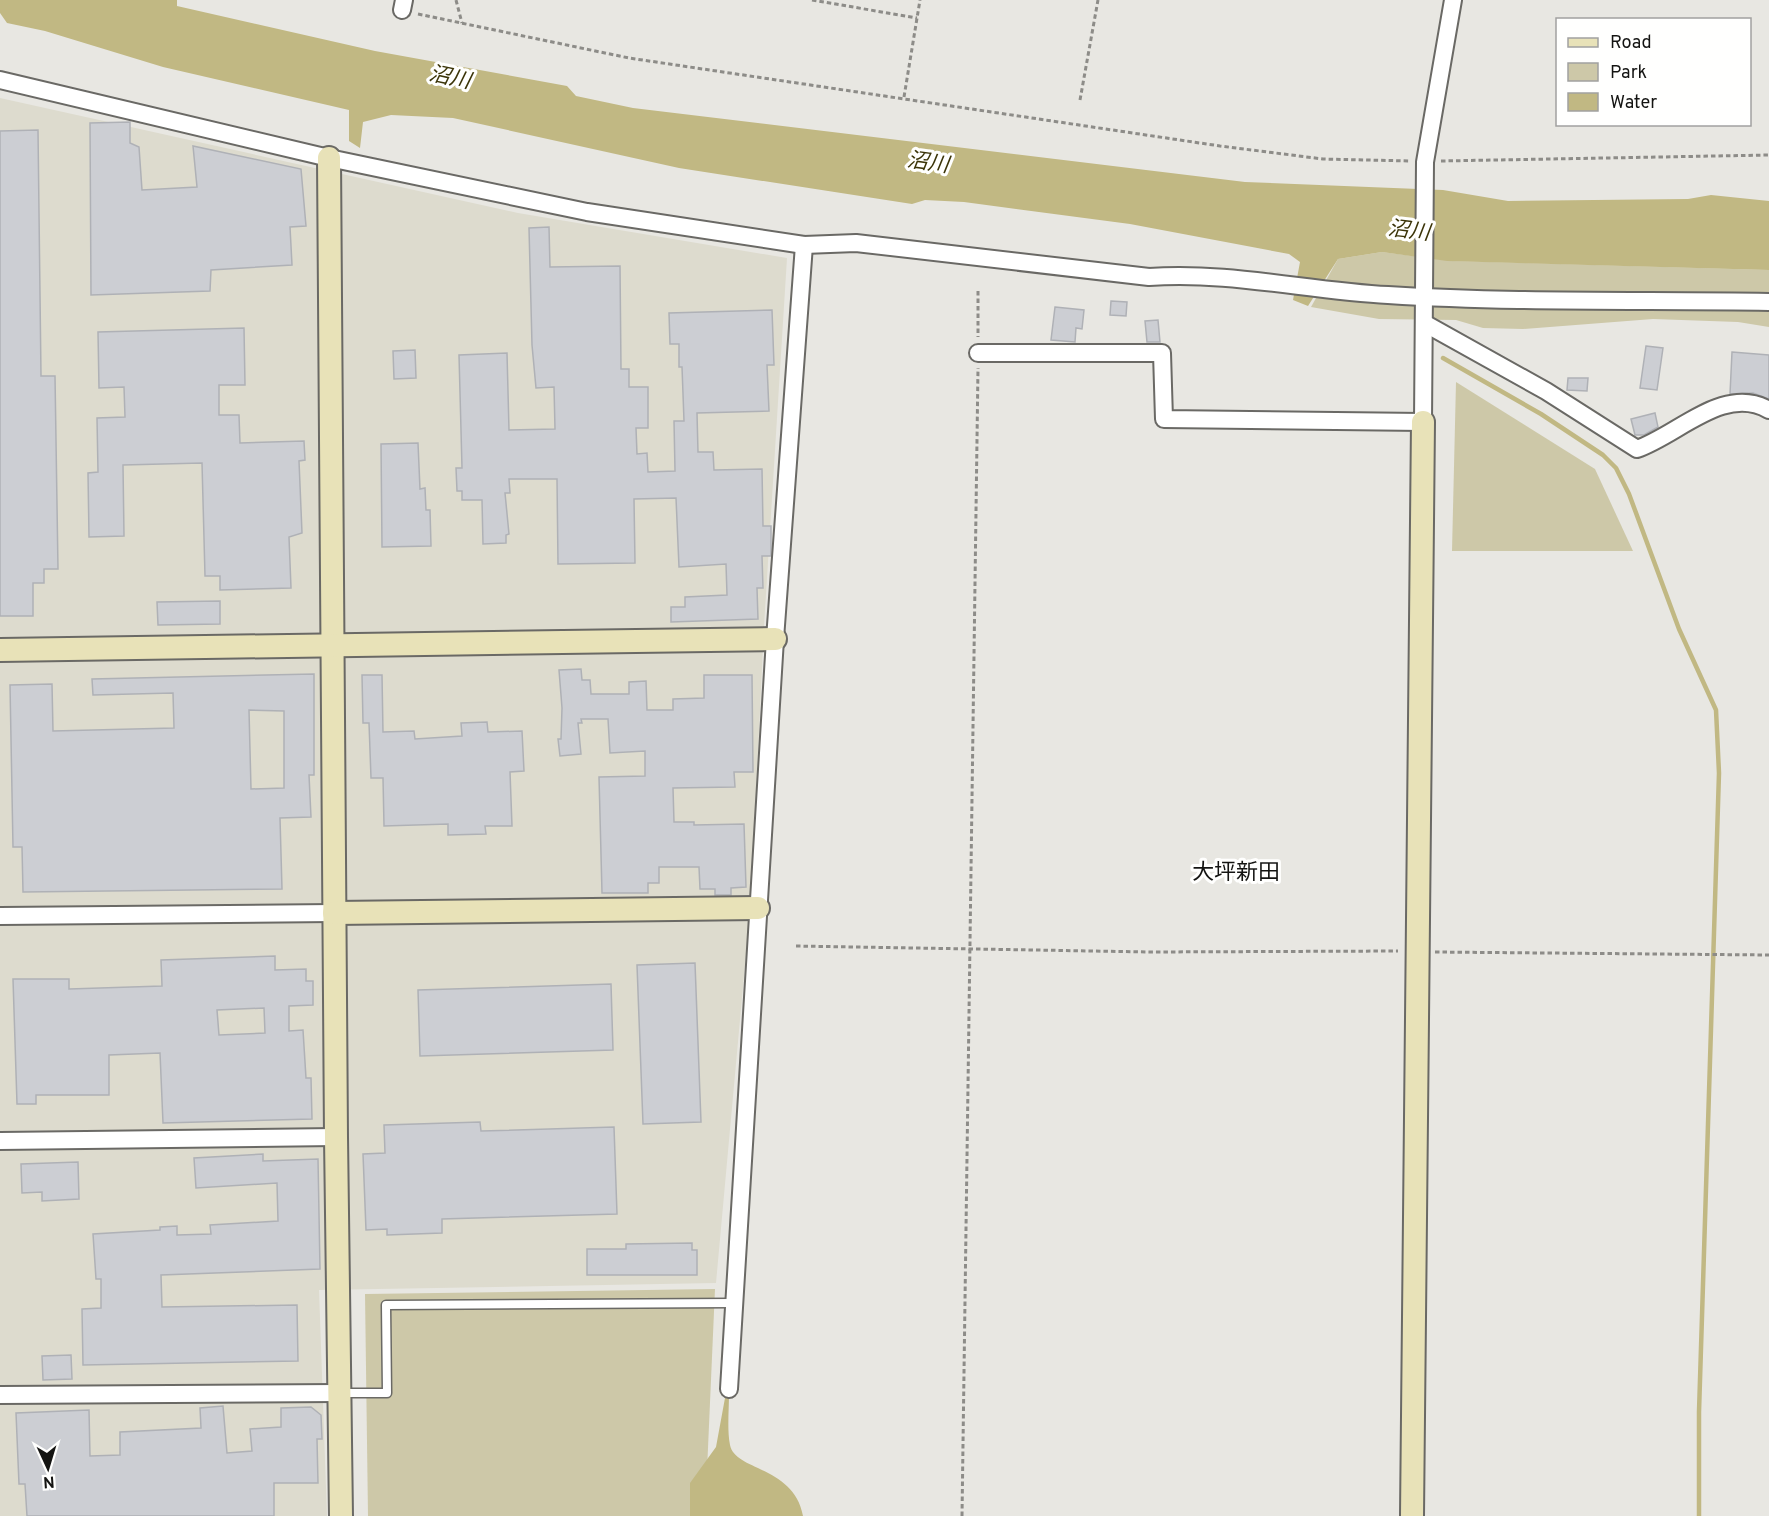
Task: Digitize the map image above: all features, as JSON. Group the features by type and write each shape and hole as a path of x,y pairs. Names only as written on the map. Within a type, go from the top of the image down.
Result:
{"street":[{"path":"1413,1516 1425,162 1453,0"},
{"path":"0,80 329,158 587,212 804,245 856,243 1149,277 1182,274 1342,292 1424,298 1769,302"},
{"path":"329,158 341,1516"},
{"path":"729,1389 758,908 804,245"},
{"path":"1424,323 1546,391 1637,449 1657,442 1723,404 1740,402 1760,405 1769,410"},
{"path":"978,353 1162,353 1164,419 1423,422"},
{"path":"0,650 776,639"},
{"path":"0,916 758,908"},
{"path":"0,1141 336,1137"},
{"path":"0,1395 339,1393"}],"lane":[{"path":"339,1393 387,1393 386,1305 733,1304"}],"path":[{"path":"456,0 462,23"},
{"path":"812,0 917,18"},
{"path":"904,98 920,0"},
{"path":"1080,99 1098,0"},
{"path":"403,5 462,23 629,58 1312,158 1425,162 1769,155"},
{"path":"962,1516 978,291"},
{"path":"796,946 969,950 1769,955"}],"shaded area":[{"path":"0,98 518,213 787,258 764,626 751,899 716,1283 319,1290 327,1516 0,1516"}],"green space":[{"path":"1382,252 1453,261 1769,270 1769,327 1738,322 1653,319 1523,329 1483,328 1456,320 1379,319 1311,307 1338,259"},
{"path":"1456,382 1595,469 1633,551 1452,551"},
{"path":"715,1289 705,1516 368,1516 365,1294"}],"water":[{"name":"沼川","path":"0,0 177,0 177,6 375,51 567,86 576,96 633,108 1245,182 1443,190 1508,201 1688,199 1711,195 1769,201 1769,270 1447,261 1382,252 1338,259 1308,306 1293,300 1300,262 1289,254 1130,224 964,202 925,200 912,204 679,168 453,118 391,115 363,122 360,148 349,141 349,110 163,67 45,31 7,23 0,13"},
{"path":"729,1394 729,1439 734,1453 789,1487 803,1516 690,1516 690,1483 716,1447 725,1398"}],"building":[{"path":"130,122 130,143 139,147 142,190 197,187 193,146 301,169 306,226 290,227 292,265 211,270 210,291 91,295 90,123"},
{"path":"38,130 41,376 55,376 58,569 44,569 44,583 33,583 33,616 0,616 0,131"},
{"path":"549,227 550,267 620,266 621,369 629,369 629,387 648,387 648,428 636,428 637,454 647,453 648,472 675,471 674,421 684,421 679,344 670,344 669,313 772,310 774,365 767,365 769,411 697,413 698,452 713,452 714,470 762,469 763,526 771,526 771,556 762,556 763,588 757,588 758,619 671,622 671,607 685,607 685,597 727,595 726,564 679,567 676,498 634,499 635,563 558,564 557,479 509,479 510,493 505,493 509,534 506,535 506,543 483,544 482,500 462,500 462,491 457,491 456,468 462,468 459,355 507,353 509,430 555,429 554,387 536,388 532,345 529,228"},
{"path":"1111,301 1127,302 1126,316 1110,315"},
{"path":"1055,307 1084,310 1082,329 1076,328 1075,342 1051,340"},
{"path":"1158,320 1160,342 1147,342 1145,321"},
{"path":"244,328 245,385 219,385 219,415 239,415 240,443 304,441 305,460 299,461 302,533 289,537 291,588 220,590 220,576 205,576 202,463 123,465 124,536 89,537 88,473 98,472 97,418 125,417 124,387 99,388 98,332"},
{"path":"1646,346 1663,348 1657,390 1640,388"},
{"path":"415,350 416,378 394,379 393,351"},
{"path":"1732,352 1769,355 1769,399 1753,393 1730,394"},
{"path":"1568,378 1588,378 1587,391 1567,390"},
{"path":"1655,413 1658,427 1644,435 1635,435 1631,419"},
{"path":"418,443 420,489 425,488 426,510 430,510 431,546 382,547 381,444"},
{"path":"220,601 220,624 158,625 157,602"},
{"path":"581,669 582,680 590,680 591,694 629,694 629,682 646,681 647,710 673,710 673,699 704,698 704,675 752,675 753,772 734,772 735,787 673,788 674,822 694,822 694,825 744,824 746,887 731,888 731,895 715,895 715,889 700,889 699,867 659,867 659,883 648,883 648,893 602,893 599,777 645,776 645,751 610,753 608,719 581,719 582,723 578,723 581,754 560,756 558,739 561,739 562,708 559,670"},
{"path":"314,674 314,775 309,775 311,817 280,818 282,889 23,892 22,847 13,847 10,685 52,684 53,731 174,728 173,693 93,695 92,679","holes":["249,710 284,711 284,788 251,789"]},
{"path":"362,675 382,675 383,732 414,731 415,739 462,736 461,723 487,722 488,732 522,731 524,771 510,772 512,826 485,826 486,834 448,835 448,824 384,826 383,778 371,778 369,723 363,723"},
{"path":"275,956 275,970 306,969 306,981 313,981 313,1005 289,1006 289,1031 303,1030 306,1078 311,1078 312,1119 163,1123 160,1053 109,1055 109,1095 36,1095 36,1104 17,1104 13,979 69,979 69,989 162,986 161,960","holes":["264,1008 265,1033 219,1035 217,1010"]},
{"path":"695,963 701,1122 643,1124 637,965"},
{"path":"611,984 613,1050 420,1056 418,990"},
{"path":"480,1122 481,1131 614,1127 617,1214 442,1219 442,1233 387,1235 387,1229 366,1230 363,1154 385,1153 384,1125"},
{"path":"263,1154 263,1161 318,1159 320,1269 161,1275 162,1307 297,1305 298,1361 83,1365 82,1309 101,1308 101,1279 96,1279 93,1234 160,1230 160,1227 177,1226 177,1235 211,1234 210,1225 278,1221 277,1183 196,1188 194,1158"},
{"path":"78,1162 79,1199 42,1201 42,1192 22,1193 21,1164"},
{"path":"692,1243 692,1250 697,1250 697,1275 587,1275 587,1249 626,1249 626,1244"},
{"path":"71,1355 72,1379 43,1380 42,1356"},
{"path":"223,1406 227,1453 252,1451 250,1429 281,1427 281,1408 311,1407 321,1415 322,1439 317,1439 318,1483 274,1483 274,1516 27,1516 25,1484 19,1484 16,1413 89,1410 90,1456 120,1455 120,1432 201,1428 200,1408"}],"waterway":[{"path":"1443,358 1541,414 1603,455 1616,468 1629,494 1679,629 1716,710 1719,773 1699,1412 1699,1516"}],"district":[{"name":"大坪新田","path":"1236,871"}]}
